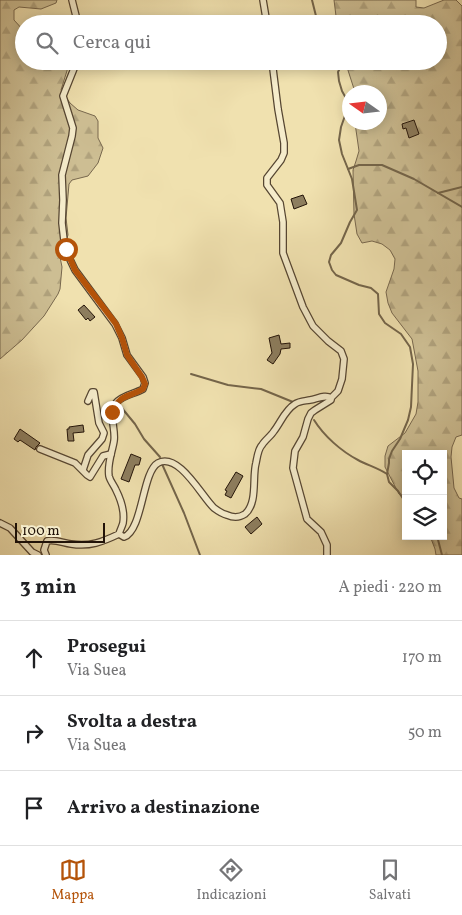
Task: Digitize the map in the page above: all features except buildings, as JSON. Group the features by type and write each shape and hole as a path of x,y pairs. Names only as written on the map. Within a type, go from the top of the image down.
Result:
{"street":[{"path":"72,0 76,15"},
{"path":"264,0 266,15"},
{"path":"46,555 44,550 47,541 72,544 101,543 119,534 124,510 122,502 110,481 109,474 109,461 114,441 112,412 116,403 125,396 137,393 143,389 145,384 127,355 116,324 75,270 66,249 62,222 62,175 73,128 63,96 73,70"},
{"path":"273,70 284,153 267,178 266,185 280,203 283,222 283,253 303,307 313,326 341,351 344,359 342,380 338,391 328,403 311,413 303,437 295,450 293,468 307,519 321,532 327,545 327,555"},
{"path":"83,470 88,455 102,439 104,433 99,423 94,392 92,392 88,401"},
{"path":"119,534 124,537 131,532 138,516 150,475 160,462 168,462 185,472 214,508 224,514 241,517 248,512 252,502 254,474 261,446 288,410 294,404 305,400 328,396 331,398"},
{"path":"40,449 75,464 90,477 103,456 111,454"},
{"path":"0,523 10,528 32,552 38,555"}],"green space":[{"path":"0,0 57,0 56,3 41,9 19,7 14,10 15,70 67,70 61,90 70,103 78,110 95,116 98,121 98,138 103,148 98,163 88,176 72,180 69,184 66,218 68,235 60,257 62,267 58,294 44,316 22,340 0,359"},
{"path":"334,0 416,0 416,7 424,8 444,0 456,0 462,6 462,435 456,437 451,457 454,488 459,498 462,499 462,555 436,555 432,540 447,540 447,450 402,450 402,495 399,494 385,467 385,456 388,446 405,433 416,414 418,371 412,339 392,313 388,303 386,292 394,269 395,259 390,250 382,244 372,241 362,243 357,234 354,214 353,170 359,151 356,130 387,130 387,85 353,85 348,70 447,70 447,15 336,15"}],"waterway":[{"path":"312,0 316,15"},
{"path":"339,70 339,81 347,100 347,110 339,140 342,154 352,179 357,210 341,243 331,255 329,262 336,275 371,288 378,294 379,314 385,323 401,334 410,347 413,364 411,407 400,439 389,459 387,474 389,482 402,497"},
{"path":"348,169 359,165 382,165 414,179 462,207"},
{"path":"438,193 462,187"},
{"path":"191,374 228,385 261,389 293,402"},
{"path":"121,407 144,439 160,457"},
{"path":"314,420 333,443 345,452 387,474"},
{"path":"162,464 200,555"},
{"path":"438,540 442,555"}],"route":[{"path":"66,249 75,270 116,324 127,355 145,384 143,389 137,393 125,396 116,403 112,412"}]}
